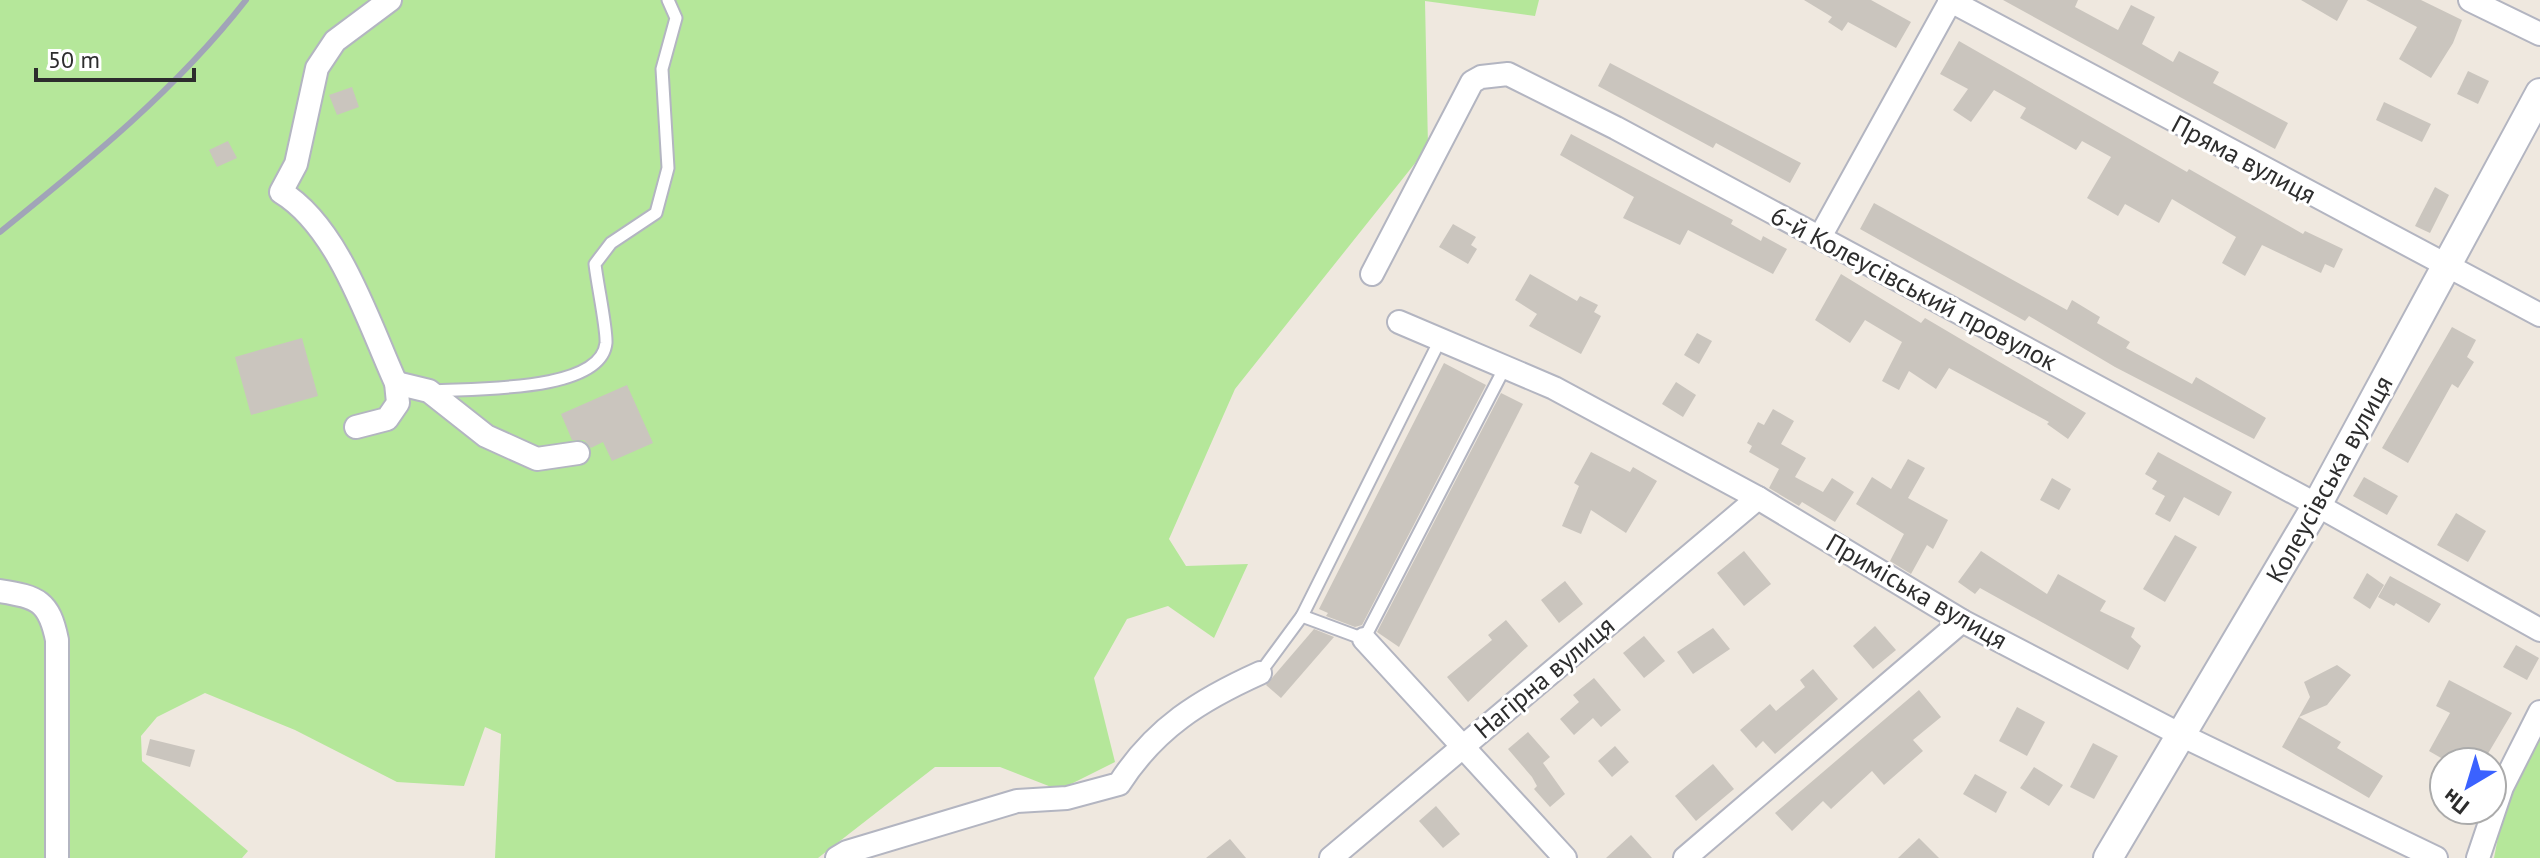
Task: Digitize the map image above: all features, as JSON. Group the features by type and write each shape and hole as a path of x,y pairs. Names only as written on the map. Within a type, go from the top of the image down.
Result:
{"street":[{"path":"356,427 387,419 398,403 396,383 334,249 296,201 281,192 296,164 317,68 335,41 390,0"},
{"path":"1820,237 1950,0"},
{"name":"Пряма вулиця","path":"1950,0 2540,315"},
{"path":"2470,0 2540,34"},
{"name":"6-й Колеусівський провулок","path":"1372,274 1455,109 1472,82 1481,77 1508,74 1820,237 2317,505 2540,630"},
{"name":"Колеусівська вулиця","path":"2108,858 2317,505 2540,93"},
{"name":"Приміська вулиця","path":"1399,322 1554,388 1758,498 1962,621 2181,735 2436,858"},
{"path":"396,383 429,391 486,436 537,459 578,453"},
{"name":"Нагірна вулиця","path":"1331,858 1758,498"},
{"path":"0,591 36,599 52,614 57,640 57,858"},
{"path":"1685,858 1962,621"},
{"path":"1364,639 1565,858"},
{"path":"837,858 847,852 1017,801 1067,798 1119,784 1140,751 1189,709 1260,673"},
{"path":"2478,858 2502,787 2540,712"}],"lane":[{"path":"429,391 563,381 593,368 606,345 595,264 611,243 656,213 668,168 662,69 676,18 668,0"},
{"path":"1260,673 1302,616 1440,340"},
{"path":"1302,616 1364,639 1505,367"}],"green space":[{"path":"0,0 1539,0 1535,16 1425,1 1428,147 1235,389 1169,539 1186,566 1248,564 1214,638 1168,606 1127,619 1094,678 1115,762 1059,790 1000,767 935,767 818,858 495,858 501,734 485,727 464,786 397,782 295,730 205,693 157,717 141,736 142,761 248,851 242,858 0,858"},
{"path":"2540,736 2540,858 2494,858 2500,826 2508,826 2508,792"}],"building":[{"path":"1804,0 1871,0 1911,22 1896,48 1848,22 1842,31 1828,22 1832,17"},
{"path":"2003,0 2078,0 2075,7 2118,30 2131,5 2155,17 2142,44 2173,62 2179,51 2219,72 2213,83 2288,123 2275,149"},
{"path":"2301,0 2348,0 2337,21"},
{"path":"2366,0 2421,0 2462,20 2453,43 2431,78 2399,59 2417,27"},
{"path":"1959,41 2187,172 2189,169 2303,234 2305,231 2343,249 2334,268 2325,264 2321,273 2262,245 2245,276 2222,263 2236,237 2172,199 2159,223 2125,204 2118,216 2087,198 2111,157 2082,141 2076,150 2020,118 2026,108 1994,90 1971,122 1953,110 1968,89 1940,74"},
{"path":"1610,63 1801,163 1790,183 1716,143 1713,148 1598,86"},
{"path":"2468,71 2489,81 2478,104 2457,94"},
{"path":"352,87 359,107 337,115 329,95"},
{"path":"2384,102 2431,124 2422,142 2376,120"},
{"path":"1571,134 1733,220 1731,224 1761,241 1763,236 1787,249 1773,274 1688,230 1680,245 1623,218 1634,197 1560,155"},
{"path":"228,141 237,158 217,167 209,150"},
{"path":"2435,187 2449,195 2430,233 2415,226"},
{"path":"1874,203 2067,310 2072,300 2100,317 2097,323 2130,342 2126,348 2192,384 2196,377 2266,418 2254,439 2115,367 2029,316 2025,321 1860,229"},
{"path":"1453,224 1476,237 1471,245 1477,249 1468,264 1439,247"},
{"path":"1530,274 1577,301 1580,296 1598,305 1594,312 1601,316 1581,354 1529,326 1537,314 1515,300"},
{"path":"1841,274 1921,323 1925,318 2086,413 2068,439 2047,424 2049,422 1949,368 1936,389 1909,371 1899,390 1882,381 1902,342 1865,320 1850,343 1815,320"},
{"path":"2452,327 2476,340 2467,357 2474,362 2458,388 2452,384 2408,463 2382,448"},
{"path":"1697,333 1712,341 1699,364 1684,355"},
{"path":"302,338 318,396 251,415 235,357"},
{"path":"1444,363 1486,385 1362,625 1355,627 1326,616 1328,613 1319,609"},
{"path":"1676,382 1696,395 1683,417 1662,404"},
{"path":"627,385 653,443 612,461 603,442 591,448 584,440 572,440 561,414"},
{"path":"1501,393 1523,404 1399,647 1377,632"},
{"path":"1773,409 1794,421 1781,444 1806,458 1795,477 1823,492 1832,478 1854,492 1835,522 1802,502 1799,506 1769,488 1779,469 1749,452 1752,446 1747,443 1758,422 1764,425"},
{"path":"1591,452 1630,472 1633,467 1657,481 1626,533 1591,510 1581,534 1562,526 1579,486 1574,483"},
{"path":"2158,452 2232,492 2219,516 2184,497 2170,522 2155,514 2165,496 2152,489 2157,481 2145,474"},
{"path":"1908,459 1925,468 1908,498 1948,520 1933,549 1927,545 1911,574 1890,561 1904,534 1856,504 1872,477 1891,489"},
{"path":"2364,477 2398,496 2387,515 2353,496"},
{"path":"2052,478 2071,489 2059,510 2040,500"},
{"path":"2456,513 2486,531 2468,562 2437,545"},
{"path":"2175,535 2197,547 2165,602 2143,589"},
{"path":"1744,551 1771,584 1744,606 1717,573"},
{"path":"1981,551 2047,594 2058,574 2106,601 2100,611 2135,628 2131,637 2141,646 2128,670 1980,588 1975,594 1958,582"},
{"path":"2367,573 2384,585 2370,609 2353,598"},
{"path":"2390,576 2441,604 2429,623 2396,603 2394,606 2378,597"},
{"path":"1565,581 1583,604 1559,623 1541,600"},
{"path":"1506,620 1528,646 1468,702 1447,677 1492,640 1488,635"},
{"path":"1875,626 1896,650 1873,669 1853,646"},
{"path":"1713,628 1730,649 1693,674 1677,652"},
{"path":"1314,629 1334,637 1281,698 1266,685"},
{"path":"1644,636 1665,661 1644,678 1623,653"},
{"path":"2516,645 2539,658 2527,680 2503,667"},
{"path":"2337,665 2351,675 2327,705 2299,717 2341,742 2337,748 2383,776 2369,798 2282,747 2310,697 2304,682"},
{"path":"1813,669 1838,699 1775,754 1763,741 1756,748 1740,730 1770,704 1776,711 1805,687 1800,680"},
{"path":"1594,678 1621,710 1601,727 1593,718 1574,735 1560,719 1579,702 1573,695"},
{"path":"2449,680 2512,713 2492,746 2432,746 2450,713 2436,706"},
{"path":"1919,690 1941,717 1913,740 1923,751 1884,785 1872,771 1831,809 1823,801 1792,831 1775,813"},
{"path":"2017,707 2045,722 2027,756 1999,741"},
{"path":"1528,732 1550,757 1543,763 1565,794 1550,807 1534,789 1537,786 1532,777 1508,749"},
{"path":"150,739 195,750 190,767 146,755"},
{"path":"2093,743 2118,756 2094,799 2070,787"},
{"path":"1615,746 1629,762 1612,777 1598,761"},
{"path":"1713,764 1734,789 1696,821 1675,796"},
{"path":"2034,767 2063,785 2049,806 2020,788"},
{"path":"1975,774 2007,792 1996,813 1963,794"},
{"path":"1436,806 1460,834 1443,848 1419,821"},
{"path":"1631,835 1652,858 1606,858"},
{"path":"1919,838 1939,858 1898,858"},
{"path":"1230,839 1246,858 1206,858"}],"railway":[{"path":"0,232 161,94 246,0"}]}
